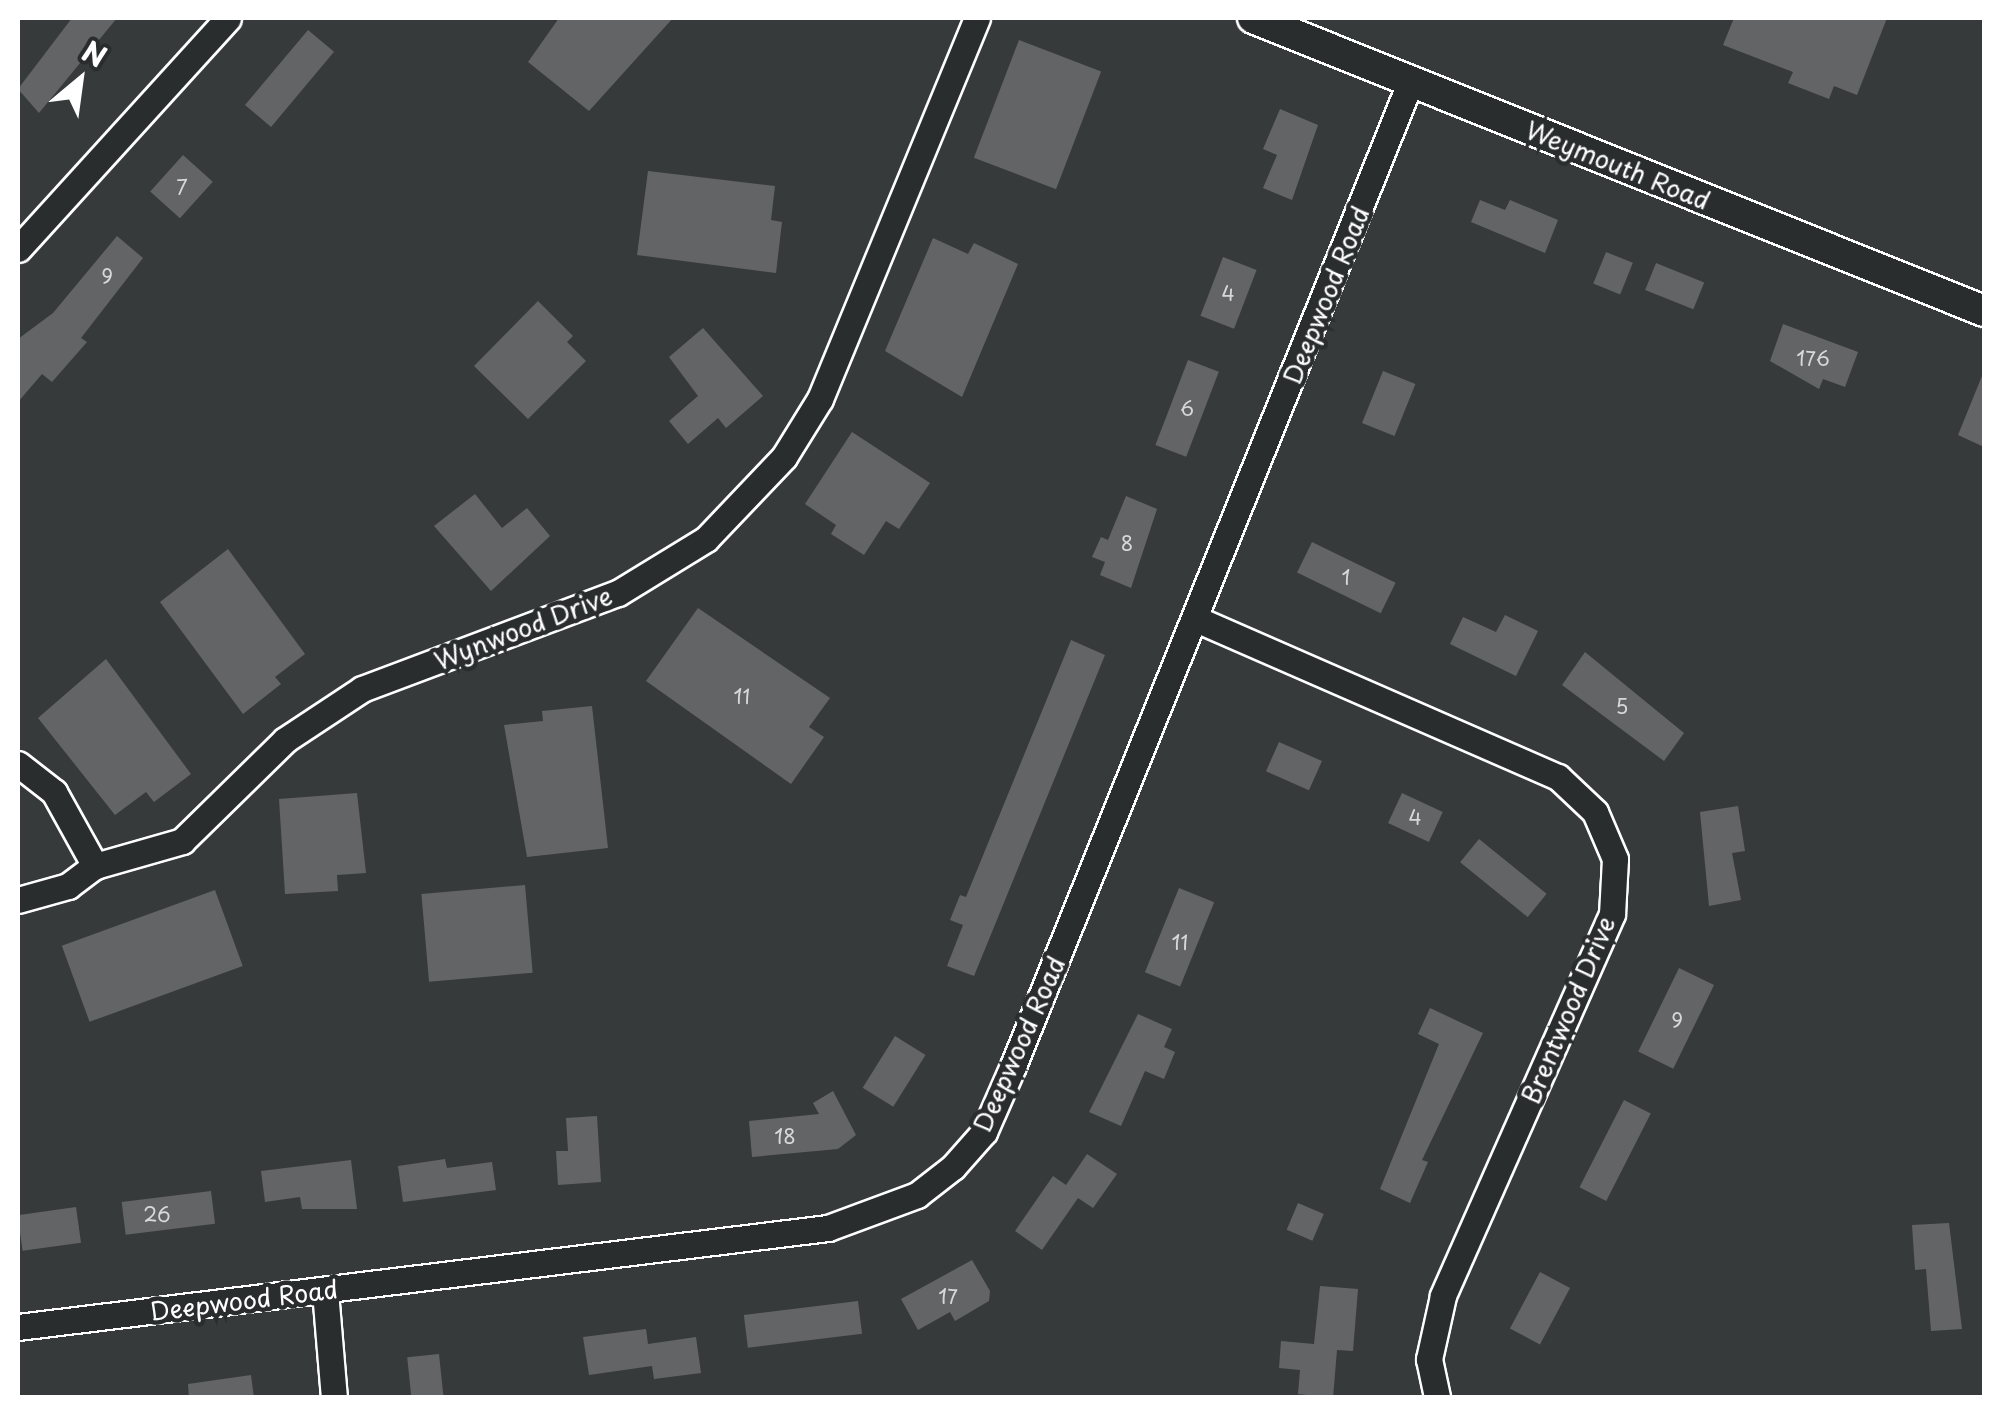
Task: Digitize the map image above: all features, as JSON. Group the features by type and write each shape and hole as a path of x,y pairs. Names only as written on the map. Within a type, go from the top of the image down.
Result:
{"street":[{"path":"18,249 228,18"},
{"name":"Wynwood Drive","path":"18,900 68,886 95,866 182,841 285,740 362,688 618,593 706,539 784,456 820,400 977,18"},
{"name":"Weymouth Road","path":"1253,18 1984,311"},
{"name":"Deepwood Road","path":"18,1327 828,1228 917,1195 984,1132 1196,620 1410,82"},
{"name":"Brentwood Drive","path":"1196,620 1558,777 1594,812 1614,858 1612,914 1442,1296 1430,1358 1437,1398"},
{"path":"18,764 54,792 95,866"},
{"path":"324,1291 334,1398"}],"building":[{"path":"72,18 117,18 39,113 18,89"},
{"path":"559,18 673,18 589,111 528,62"},
{"path":"1734,18 1887,18 1857,95 1834,86 1829,99 1788,83 1793,72 1723,45"},
{"path":"308,30 334,52 271,127 245,105"},
{"path":"1019,40 1101,72 1056,189 974,158"},
{"path":"1280,109 1318,125 1292,200 1263,188 1277,155 1263,149"},
{"path":"183,155 213,182 180,218 150,191"},
{"path":"648,171 775,186 771,220 782,222 776,273 637,255"},
{"path":"1480,200 1505,210 1510,200 1558,220 1545,253 1471,222"},
{"path":"117,236 143,258 81,338 87,342 52,382 42,374 18,402 18,339 53,313"},
{"path":"933,238 968,254 974,243 1018,264 962,397 885,351"},
{"path":"1606,252 1633,263 1620,294 1593,284"},
{"path":"1223,257 1257,270 1234,329 1200,316"},
{"path":"1656,263 1704,282 1693,309 1645,290"},
{"path":"538,301 573,336 567,342 586,361 528,419 474,366"},
{"path":"1783,324 1858,352 1845,387 1823,379 1819,389 1770,361"},
{"path":"703,328 763,396 726,428 718,418 688,444 669,421 698,396 669,357"},
{"path":"1188,360 1219,372 1186,457 1155,445"},
{"path":"1383,371 1415,384 1394,436 1362,423"},
{"path":"1984,371 1984,447 1958,435"},
{"path":"852,432 930,483 899,529 886,521 864,555 831,534 836,525 805,504"},
{"path":"475,494 502,528 527,508 550,536 491,591 434,526"},
{"path":"1126,496 1157,509 1131,588 1100,575 1105,562 1092,557 1101,537 1108,540"},
{"path":"1312,542 1396,583 1381,613 1297,573"},
{"path":"228,549 305,654 275,677 281,684 243,714 160,602"},
{"path":"698,608 830,698 809,727 824,737 791,784 646,681"},
{"path":"1505,615 1538,631 1516,676 1450,644 1463,617 1496,632"},
{"path":"1071,640 1105,655 974,976 947,966 963,925 950,920 960,895 966,897"},
{"path":"1585,652 1684,733 1664,761 1562,685"},
{"path":"106,659 191,774 154,802 146,792 115,815 38,718"},
{"path":"592,706 608,848 527,857 504,725 543,721 542,711"},
{"path":"1279,742 1322,761 1309,790 1266,771"},
{"path":"357,793 366,873 337,875 338,891 285,894 279,799"},
{"path":"1402,793 1443,812 1429,842 1388,823"},
{"path":"1738,806 1745,851 1732,853 1741,900 1709,906 1700,812"},
{"path":"1479,839 1547,894 1528,917 1460,862"},
{"path":"525,885 533,973 429,982 421,894"},
{"path":"1179,888 1214,902 1180,987 1145,972"},
{"path":"215,890 243,966 90,1022 62,946"},
{"path":"1679,968 1714,985 1673,1069 1638,1052"},
{"path":"1430,1008 1483,1033 1422,1160 1428,1162 1410,1203 1380,1189 1439,1044 1418,1034"},
{"path":"1138,1014 1172,1029 1164,1047 1175,1052 1164,1079 1145,1071 1121,1126 1089,1112"},
{"path":"895,1036 926,1055 893,1107 863,1088"},
{"path":"833,1091 856,1135 838,1149 752,1157 749,1121 819,1114 813,1103"},
{"path":"1624,1100 1651,1114 1606,1201 1580,1187"},
{"path":"597,1116 601,1182 558,1185 556,1151 568,1151 566,1118"},
{"path":"1087,1154 1117,1174 1093,1208 1078,1198 1042,1250 1015,1231 1053,1176 1066,1185"},
{"path":"445,1159 447,1168 492,1162 496,1190 403,1202 398,1166"},
{"path":"351,1160 357,1209 302,1209 300,1197 265,1202 261,1171"},
{"path":"211,1191 215,1224 126,1235 122,1202"},
{"path":"1298,1203 1324,1214 1312,1241 1287,1230"},
{"path":"76,1207 81,1243 23,1251 18,1215"},
{"path":"1949,1223 1962,1329 1931,1331 1926,1269 1915,1270 1912,1225"},
{"path":"972,1260 990,1291 989,1301 955,1321 950,1312 918,1330 901,1299"},
{"path":"1540,1272 1570,1288 1540,1344 1510,1329"},
{"path":"1320,1286 1358,1289 1353,1351 1337,1350 1333,1398 1298,1394 1300,1370 1279,1368 1281,1341 1314,1344"},
{"path":"858,1301 862,1334 748,1348 744,1315"},
{"path":"646,1329 648,1344 696,1337 701,1373 654,1379 652,1366 589,1375 583,1337"},
{"path":"439,1354 444,1398 411,1398 407,1357"},
{"path":"251,1375 254,1398 189,1398 188,1384"}]}
